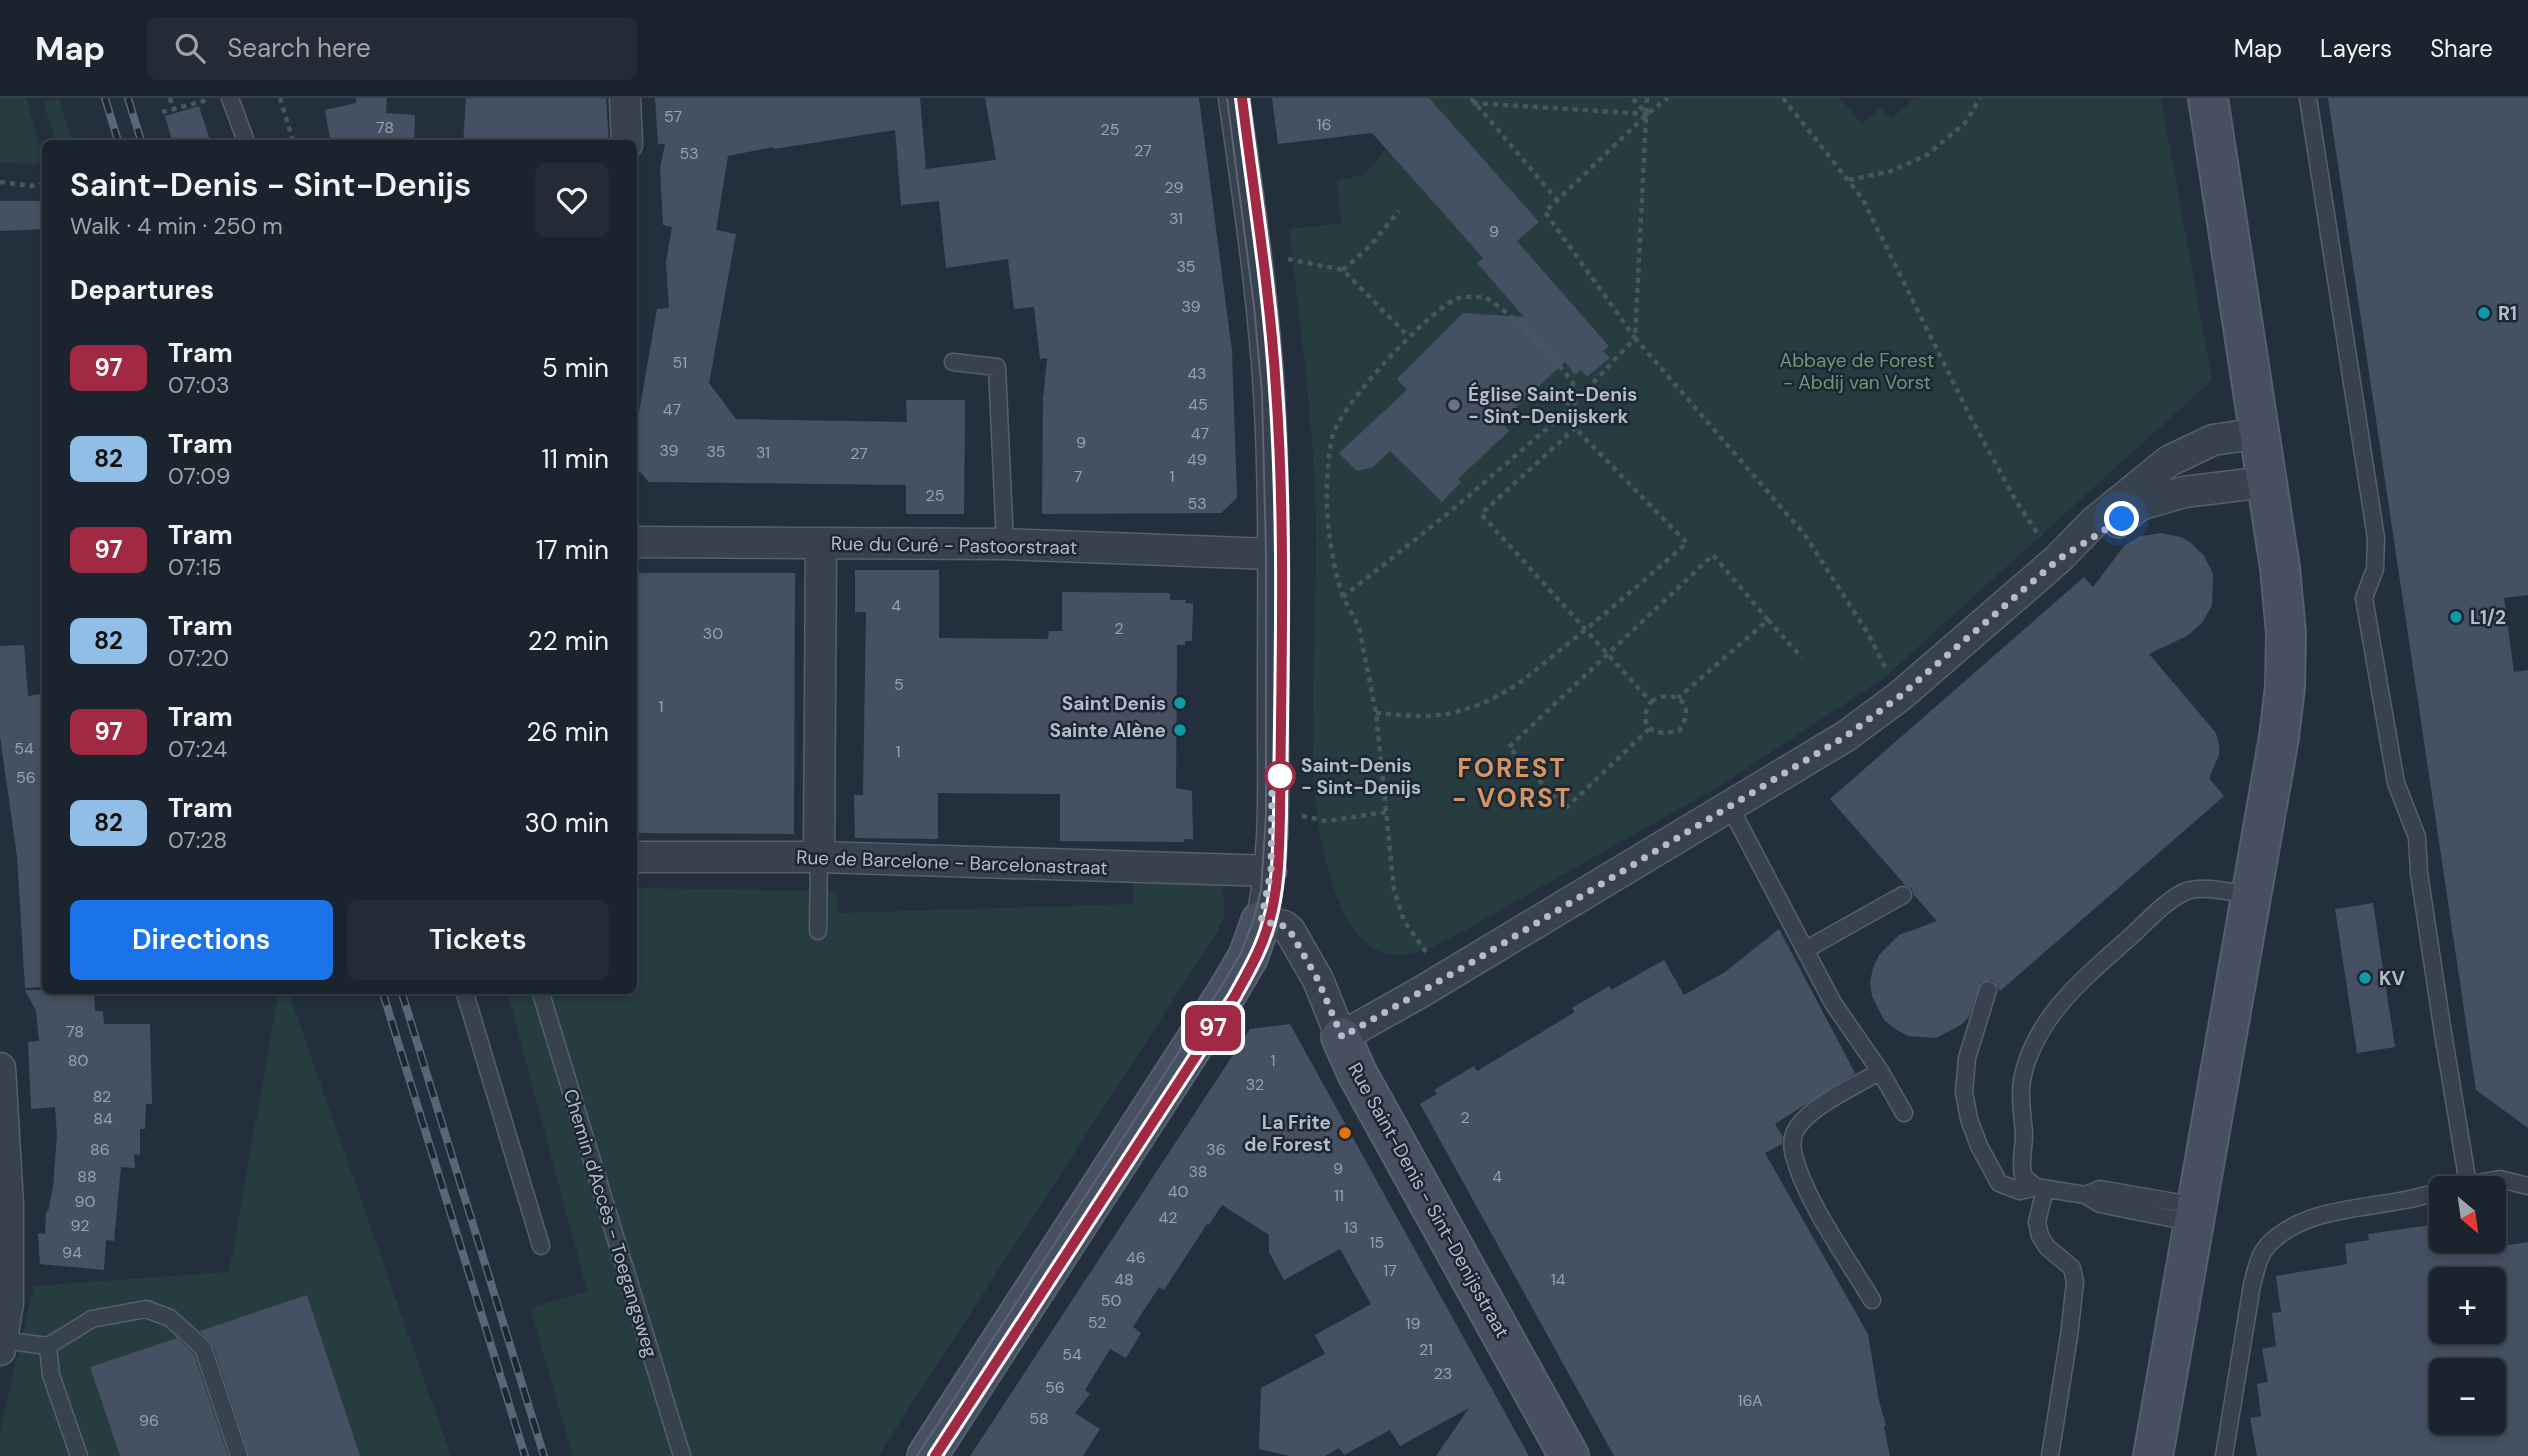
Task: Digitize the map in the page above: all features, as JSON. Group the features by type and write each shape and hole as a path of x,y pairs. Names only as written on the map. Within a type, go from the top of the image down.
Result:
{"main road":[{"path":"2153,1456 2279,737 2285,687 2286,633 2280,568 2208,98"},
{"path":"927,1456 1228,991 1248,957 1261,921"},
{"name":"Rue Saint-Denis - Sint-Denijsstraat","path":"1342,1037 1357,1073 1569,1456"}],"street":[{"path":"625,98 626,140"},
{"path":"1234,98 1267,368 1274,554 1271,871 1261,921"},
{"path":"1342,1037 1846,736 1900,696 2059,559 2094,522 2169,461 2213,440 2259,433"},
{"path":"2059,559 2103,533 2140,506 2184,492 2266,482"},
{"name":"Rue du Curé - Pastoorstraat","path":"637,542 1005,544 1274,554"},
{"path":"819,857 821,544"},
{"name":"Rue de Barcelone - Barcelonastraat","path":"637,857 819,857 1271,871"},
{"name":"Rue Saint-Denis - Sint-Denijsstraat","path":"1261,921 1284,926 1290,931 1318,980 1342,1037"},
{"path":"0,1068 8,1204 8,1303 1,1345"}],"lane":[{"path":"230,98 246,140"},
{"path":"2308,98 2376,538 2375,569 2364,598 2367,621 2396,783 2417,837 2419,873 2442,1033 2467,1176"},
{"path":"953,362 998,367 1005,544"},
{"path":"1730,807 1833,1003 1880,1071 1904,1113"},
{"path":"818,930 819,857"},
{"path":"2040,1188 2023,1176 2022,1082 2031,1050 2045,1021 2065,998 2118,948 2179,896 2199,889 2251,895"},
{"path":"1805,950 1903,894"},
{"path":"1988,990 1967,1058 1964,1092 1969,1119 1979,1146 1999,1183 2006,1188 2020,1191 2040,1188 2085,1195 2099,1204 2195,1214"},
{"path":"465,994 541,1246"},
{"name":"Chemin d'Accès - Toegangsweg","path":"541,994 682,1456"},
{"path":"1872,1300 1812,1199 1794,1158 1792,1136 1811,1113 1880,1071"},
{"path":"2506,1180 2528,1186"},
{"path":"2040,1188 2037,1222 2040,1236 2047,1247 2072,1268 2075,1282 2050,1456"},
{"path":"2224,1456 2252,1285 2259,1260 2267,1247 2279,1235 2322,1215 2429,1194"},
{"path":"1,1345 48,1346 92,1319 146,1309 170,1318 203,1348 239,1456"},
{"path":"48,1346 51,1375 79,1456"}],"path":[{"path":"170,98 173,109"},
{"path":"162,113 214,98"},
{"path":"279,98 293,140"},
{"path":"1632,98 1647,114"},
{"path":"1343,597 1451,511 1565,413 1635,338 1647,98"},
{"path":"1668,98 1647,114 1545,212 1635,338 1805,535 1867,632 1900,696"},
{"path":"1783,98 1862,198 1971,418 2010,490 2035,531 2059,559"},
{"path":"1849,180 1891,171 1927,155 1965,123 1980,98"},
{"path":"1472,101 1647,114"},
{"path":"1472,101 1558,201"},
{"path":"0,182 32,186 42,184"},
{"path":"1343,270 1371,245 1399,211"},
{"path":"1288,259 1343,270 1408,336"},
{"path":"1376,713 1420,716 1453,713 1486,703 1511,690 1585,631 1687,543 1575,428 1565,413 1573,383 1548,351 1521,323 1486,298 1457,298 1408,336 1355,399 1332,435 1327,482 1335,573 1343,597 1359,627 1376,713 1394,890 1404,921 1434,963"},
{"path":"1575,428 1481,514 1651,702"},
{"path":"1649,729 1565,809 1509,747 1713,555 1802,658"},
{"path":"1678,698 1768,620"},
{"path":"1659,695 1678,698 1684,705 1686,715 1680,730 1668,734 1649,729 1645,711 1651,702 1659,695"},
{"path":"1298,815 1326,821 1386,812"}],"green space":[{"path":"0,98 26,98 42,154 42,164 0,163"},
{"path":"59,98 71,140 55,140 43,102"},
{"name":"Abbaye de Forest - Abdij van Vorst","path":"1429,98 1840,98 1862,124 1880,108 1891,119 1915,98 2161,98 2212,380 1885,677 1725,783 1462,932 1424,950 1398,955 1373,948 1350,923 1334,889 1318,825 1313,758 1315,492 1308,393 1289,229 1341,223 1337,180 1364,175 1386,149 1483,258 1477,263 1575,374 1581,370 1588,377 1609,358 1603,351 1609,345 1517,241"},
{"path":"1134,876 1222,880 1225,915 1216,934 878,1456 573,1456 530,1308 587,1291 508,994 637,994 637,888 836,891 838,913 1133,904"},
{"path":"278,994 289,994 451,1456 0,1456 0,1431 34,1286 229,1272"}],"building":[{"path":"356,98 387,98 386,113 415,115 414,140 330,140 325,110 356,103"},
{"path":"466,98 606,98 609,140 463,140"},
{"path":"655,98 920,98 926,169 996,160 985,98 1199,98 1232,351 1237,498 1221,513 1042,514 1043,400 1047,358 1040,359 1034,307 1014,309 1008,259 946,268 939,201 901,205 895,130 728,156 716,230 736,234 709,383 736,419 907,422 906,400 965,400 964,514 906,514 906,485 649,482 637,468 637,424 657,309 669,308 666,262 672,227 663,225 660,168 665,144 658,144"},
{"path":"1272,98 1429,98 1539,222 1517,241 1609,346 1603,351 1610,358 1587,377 1581,370 1575,375 1565,362 1501,421 1509,431 1458,479 1461,482 1442,502 1390,451 1373,467 1357,471 1339,453 1407,390 1397,379 1463,313 1524,317 1477,263 1483,258 1372,133 1278,144"},
{"name":"L1/2","path":"2328,98 2528,98 2528,595 2504,598 2514,672 2528,670 2528,1128 2476,1090"},
{"path":"199,106 210,140 172,140 165,116"},
{"path":"0,201 42,201 42,229 0,231"},
{"path":"2161,533 2181,537 2190,542 2204,556 2213,574 2212,605 2202,623 2187,636 2149,654 2216,733 2219,755 2209,778 2224,796 2000,991 1992,980 1981,982 1969,1017 1961,1025 1936,1038 1908,1036 1884,1020 1872,996 1870,982 1873,968 1879,955 1899,935 1937,921 1913,894 1912,889 1905,885 1830,799 2084,577 2093,587 2124,546 2141,536"},
{"path":"855,570 939,570 939,638 1048,639 1049,631 1062,631 1062,592 1170,593 1170,600 1186,600 1185,603 1193,604 1192,641 1177,645 1176,788 1192,791 1193,839 1184,839 1184,842 1060,841 1060,794 938,793 938,839 855,838 854,795 863,795 866,612 855,612"},
{"path":"637,573 795,573 794,834 637,833"},
{"path":"24,645 28,696 41,694 42,987 25,988 17,856 0,737 0,646"},
{"name":"KV","path":"2373,903 2395,1047 2357,1053 2335,909"},
{"path":"1779,929 1855,1073 1775,1124 1783,1137 1782,1144 1765,1153 1868,1334 1890,1456 1614,1456 1420,1104 1437,1094 1434,1090 1474,1066 1477,1071 1575,1012 1572,1008 1609,986 1611,990 1664,960 1684,995 1725,972"},
{"path":"25,990 42,990 42,994 94,994 95,1011 103,1011 104,1024 150,1024 152,1104 146,1104 145,1129 140,1129 140,1155 134,1154 135,1168 121,1167 114,1241 106,1240 104,1270 40,1264 38,1233 45,1234 46,1211 48,1212 53,1187 57,1136 55,1107 31,1109 28,1042 39,1041 36,1011"},
{"path":"1290,1024 1529,1456 1436,1456 1469,1408 1400,1446 1390,1430 1344,1455 1339,1448 1325,1456 1290,1456 1259,1449 1261,1388 1325,1354 1315,1335 1371,1304 1340,1249 1284,1280 1269,1252 1269,1235 1222,1205 1164,1290 1159,1287 1133,1327 1141,1333 1126,1358 1110,1349 1085,1390 1090,1394 1075,1413 1100,1429 1083,1456 970,1456 1250,1029"},
{"path":"2429,1225 2429,1253 2506,1253 2506,1245 2528,1242 2528,1456 2257,1456 2250,1418 2261,1416 2257,1384 2268,1382 2262,1349 2276,1346 2272,1313 2281,1312 2276,1276 2347,1264 2345,1244 2369,1240 2368,1234"},
{"path":"307,1295 360,1456 249,1456 213,1345 200,1331"},
{"path":"177,1338 194,1354 228,1456 120,1456 90,1367"}],"tram line":[{"path":"917,1456 1221,987 1241,953 1261,890 1266,815 1266,553 1262,393 1254,306 1227,98"},
{"path":"935,1456 1235,996 1256,959 1269,923 1278,869 1280,815 1281,555 1277,392 1269,305 1242,98"},
{"name":"97","path":"935,1456 1235,996 1256,959 1269,923 1278,869 1280,815 1281,555 1277,392 1269,305 1242,98"}],"railway":[{"path":"105,98 118,140"},
{"path":"128,98 141,140"},
{"path":"383,994 525,1456"},
{"path":"402,994 544,1456"}],"place":[{"name":"R1","path":"2484,313"},
{"name":"Église Saint-Denis - Sint-Denijskerk","path":"1454,405"},
{"name":"L1/2","path":"2456,617"},
{"name":"Saint Denis","path":"1180,703"},
{"name":"Sainte Alène","path":"1180,730"},
{"name":"Saint-Denis - Sint-Denijs","path":"1280,776"},
{"name":"KV","path":"2365,978"},
{"name":"La Frite de Forest","path":"1345,1133"}],"district":[{"name":"FOREST - VORST","path":"1512,783"}],"route":[{"path":"1280,776 1272,776 1271,871 1261,921 1284,926 1290,931 1318,980 1342,1037 1469,964 1846,736 1900,696 2059,559 2122,519"}]}
